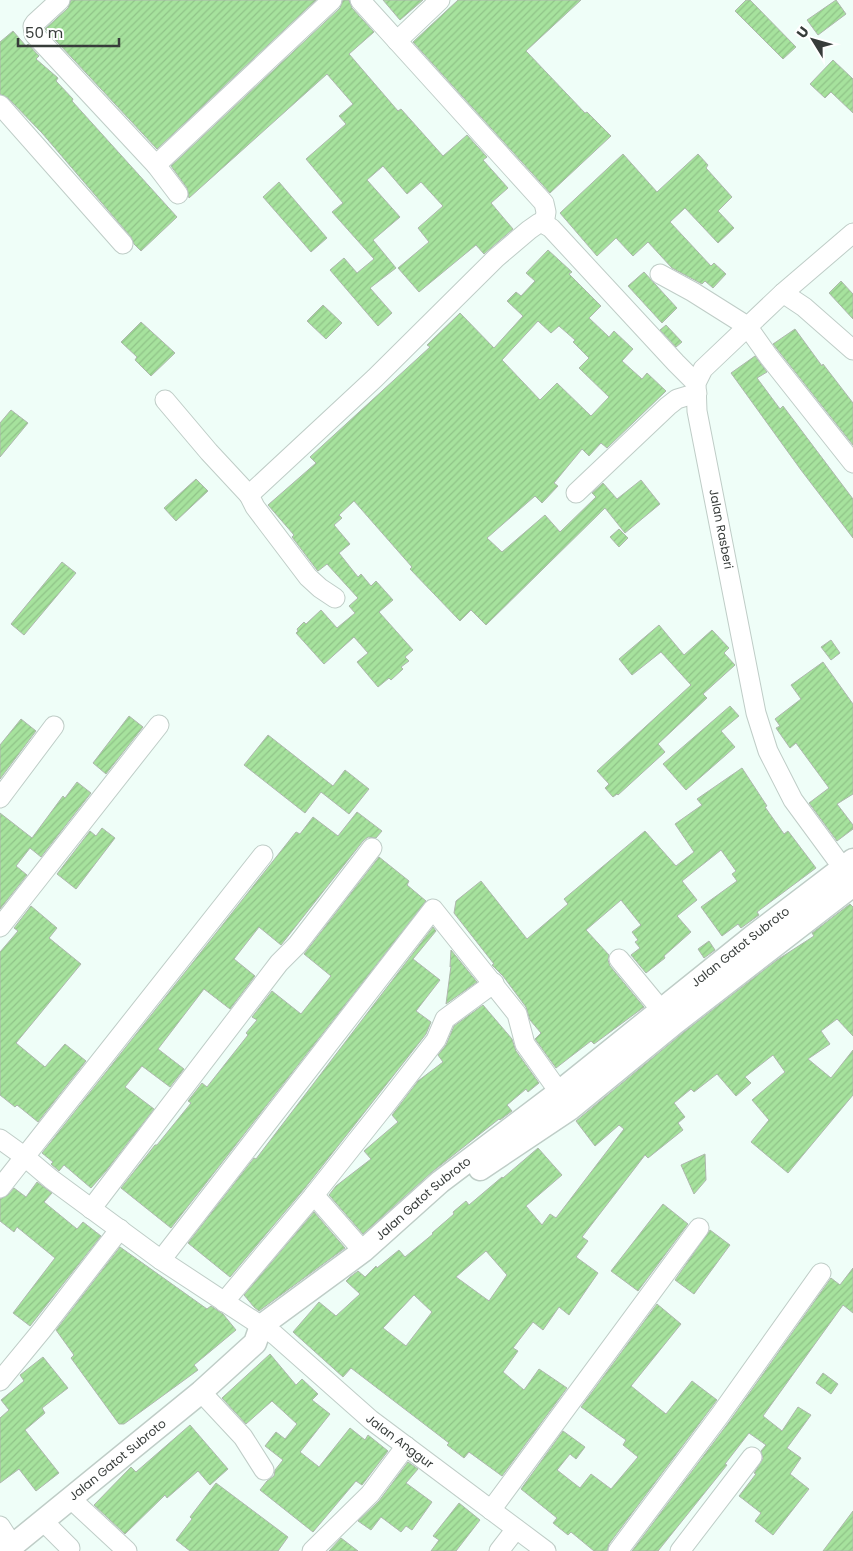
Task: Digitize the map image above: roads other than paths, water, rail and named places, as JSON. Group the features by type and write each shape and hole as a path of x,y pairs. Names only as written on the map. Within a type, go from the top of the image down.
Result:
{"main road":[{"name":"Jalan Gatot Subroto","path":"5,1549 44,1522 201,1392 264,1335 363,1251 444,1186 565,1100 662,1010 752,937 850,874"},
{"path":"565,1100 676,1022 850,874"},
{"path":"264,1335 306,1304 444,1186"}],"street":[{"path":"60,0 35,23 33,26 34,34 156,165 178,194"},
{"path":"156,165 332,0"},
{"path":"360,0 544,203 546,212 544,224"},
{"path":"397,41 440,0"},
{"path":"0,105 123,244"},
{"path":"249,495 375,378 496,258 539,223 551,228 676,363 696,388"},
{"path":"576,493 668,406 696,388 703,369 782,292 852,235"},
{"path":"660,274 694,292 747,326 769,357 853,463"},
{"path":"782,292 804,307 853,350"},
{"name":"Jalan Rasberi","path":"696,388 697,411 756,713 768,751 793,800 850,874"},
{"path":"165,400 249,495 255,507 308,577 320,588 336,598"},
{"path":"0,927 159,725"},
{"path":"0,798 54,726"},
{"path":"91,1209 279,963 297,945 372,848"},
{"path":"0,1188 263,855"},
{"path":"161,1260 433,909 518,1014 525,1044 565,1100"},
{"path":"619,959 662,1010"},
{"path":"224,1302 314,1195 436,1040 445,1019 494,983"},
{"name":"Jalan Anggur","path":"0,1139 25,1157 50,1179 161,1260 224,1302 371,1420 546,1551"},
{"path":"314,1195 363,1251"},
{"path":"491,1510 699,1228"},
{"path":"0,1380 42,1330 120,1229"},
{"path":"618,1551 720,1415 822,1273"},
{"path":"201,1392 243,1437 264,1470"},
{"path":"312,1551 370,1494 406,1446"},
{"path":"680,1551 752,1457"},
{"path":"71,1499 127,1551"},
{"path":"44,1522 70,1548"},
{"path":"0,1526 5,1549"},
{"path":"499,1551 516,1529"}]}
